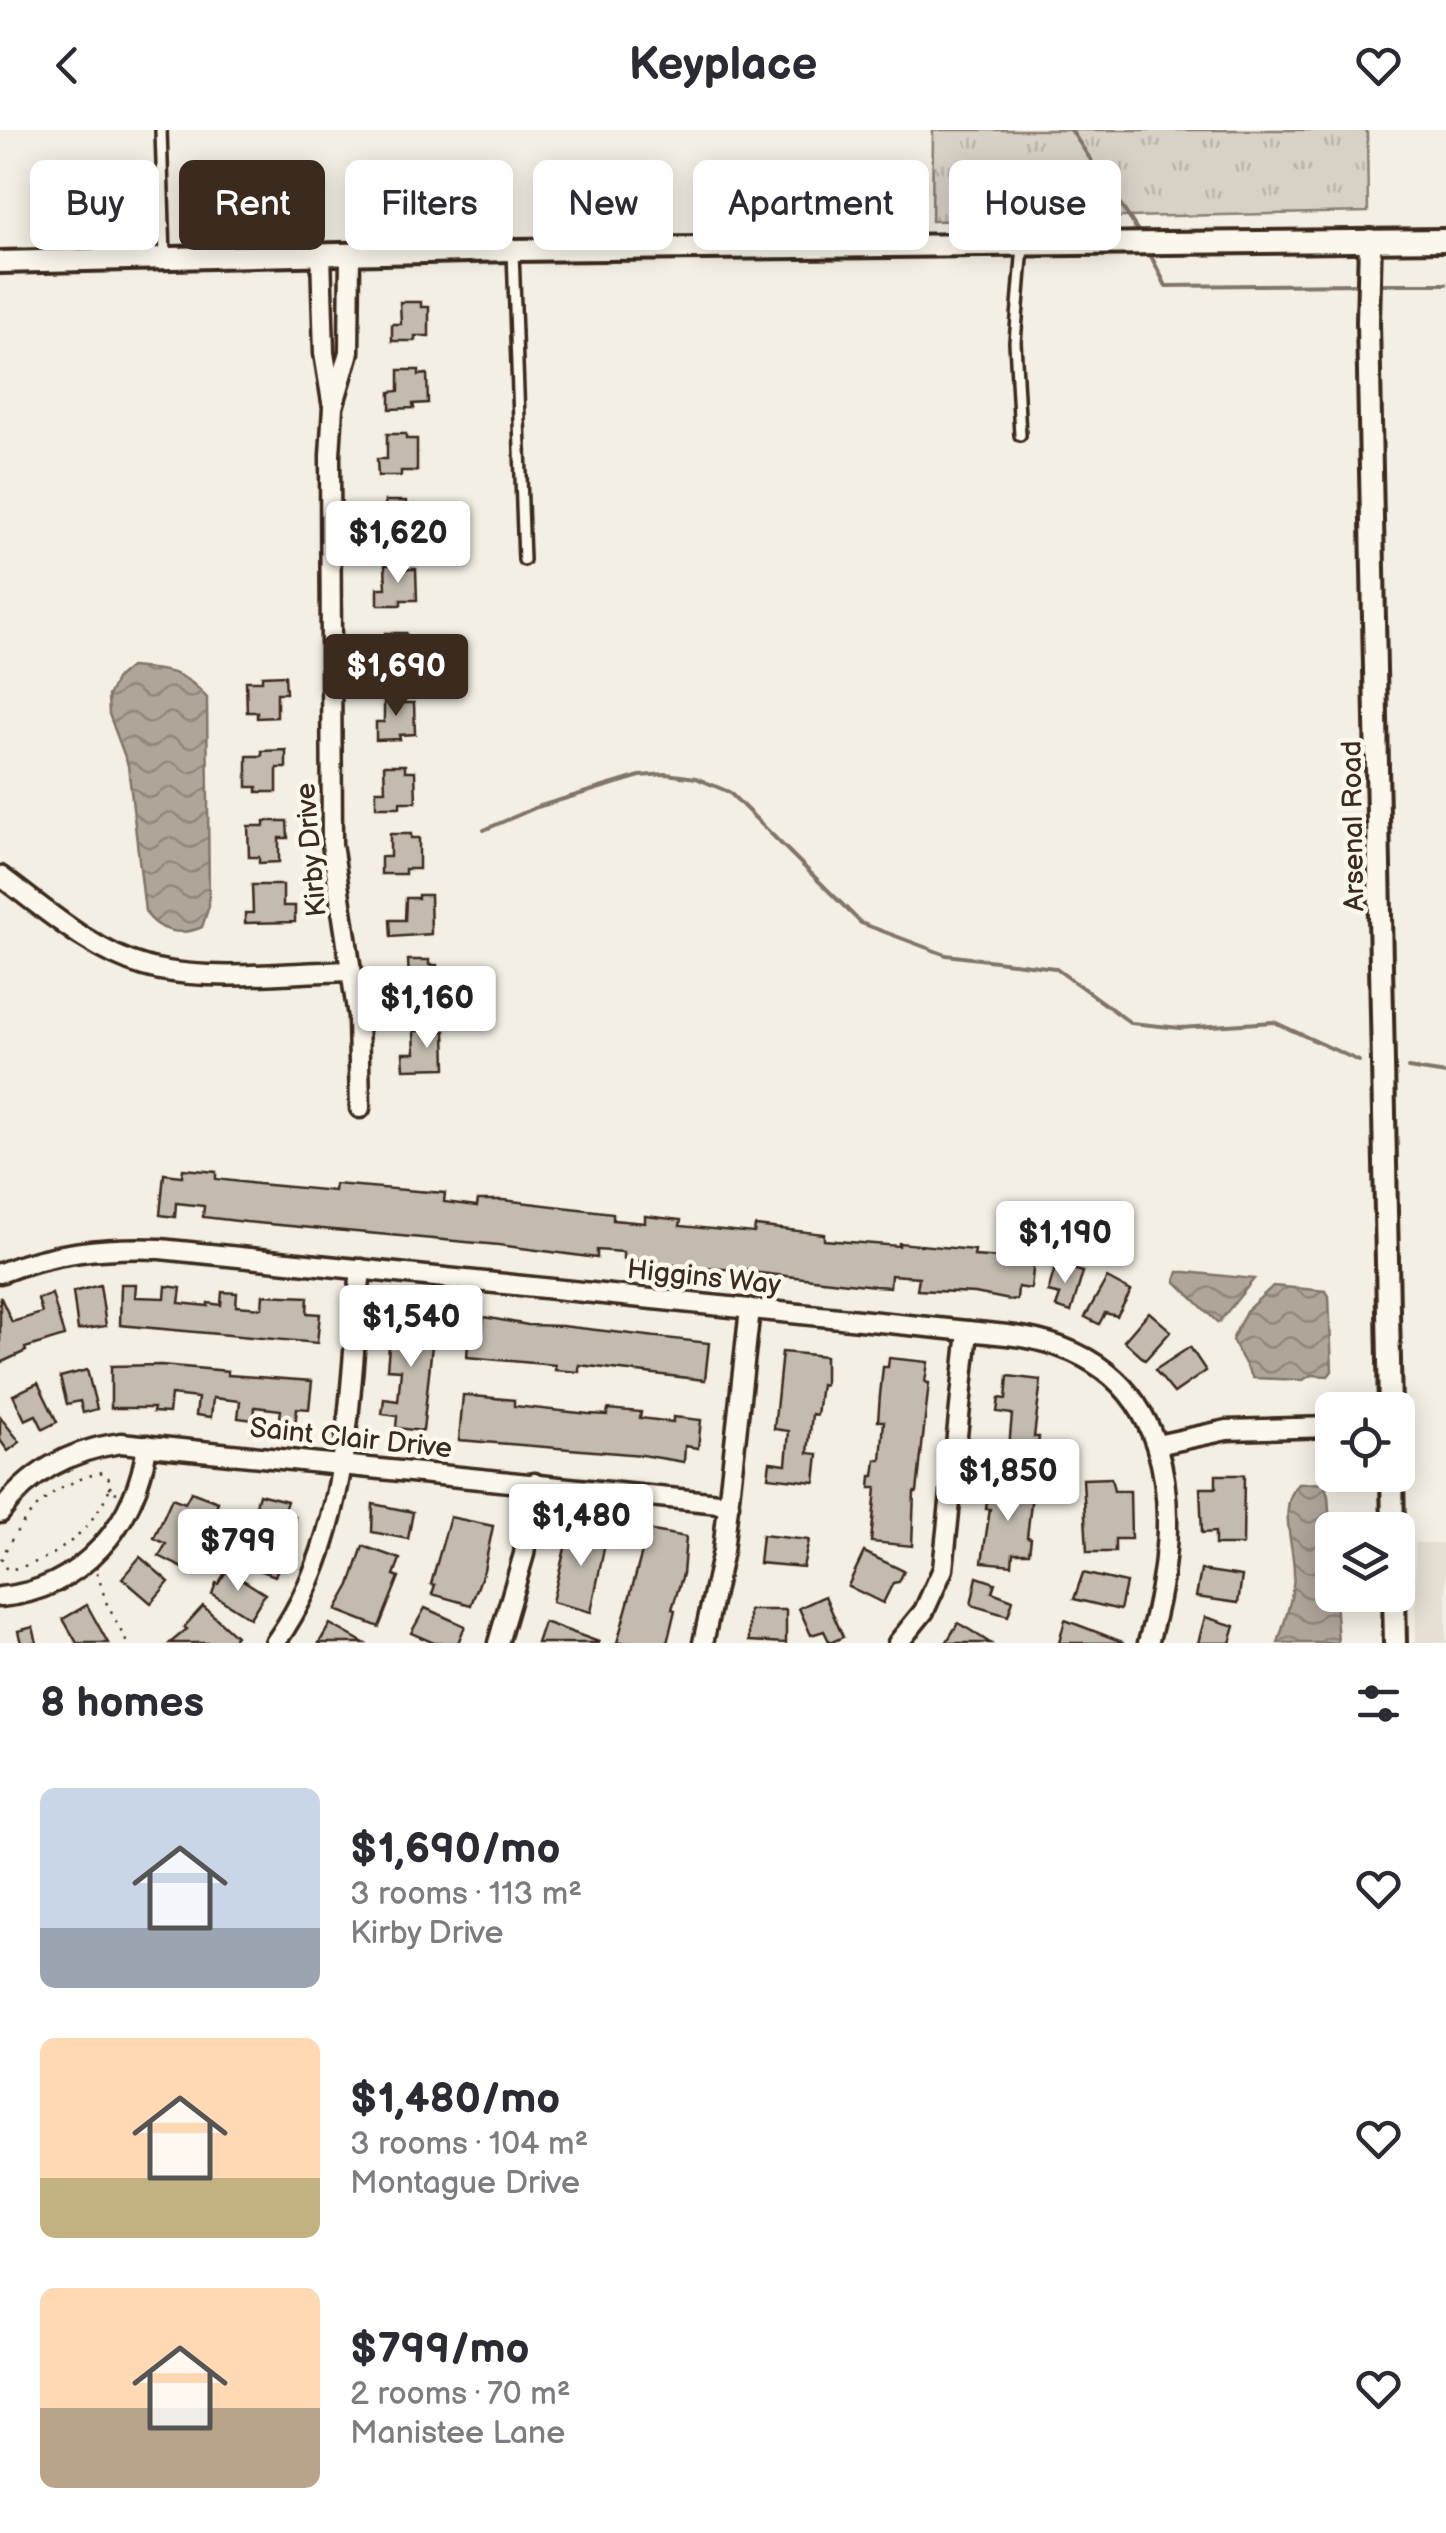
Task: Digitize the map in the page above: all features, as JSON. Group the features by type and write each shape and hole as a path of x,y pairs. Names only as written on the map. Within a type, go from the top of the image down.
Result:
{"street":[{"name":"Arsenal Road","path":"1370,240 1368,322 1390,1392"},
{"path":"1121,242 1446,240"},
{"path":"513,250 949,244"},
{"path":"0,262 512,250"},
{"name":"Kirby Drive","path":"321,254 324,353 334,407"},
{"name":"Kirby Drive","path":"350,254 349,352 334,407 330,478 332,844 358,1017 360,1108"},
{"path":"0,876 82,935 142,966 187,974 352,971"},
{"name":"Higgins Way","path":"0,1273 79,1250 136,1248 968,1331 1033,1338 1064,1346 1125,1390 1157,1444 1165,1478 1166,1549 1161,1593 1148,1643"},
{"path":"275,1643 299,1607 321,1558 333,1518 362,1269"},
{"path":"703,1643 720,1573 730,1504 750,1309"},
{"path":"898,1643 924,1611 944,1569 968,1331"},
{"path":"1157,1444 1217,1431 1315,1428"},
{"path":"0,1596 49,1584 93,1557 116,1530 133,1499 147,1444"},
{"name":"Saint Clair Drive","path":"0,1512 34,1477 71,1456 105,1446 147,1444 730,1504"},
{"path":"498,1643 526,1544 534,1483"},
{"path":"1394,1612 1395,1643"}],"lane":[{"path":"162,130 166,258"},
{"path":"512,250 524,560"},
{"path":"1020,435 1014,342 1023,250"}],"path":[{"path":"103,1472 112,1482 109,1490 96,1515 74,1539 50,1556 7,1570 0,1560 3,1549 29,1513 59,1489 103,1472"},
{"path":"109,1490 133,1499"},
{"path":"93,1557 106,1602 127,1643"}],"shaded area":[{"path":"1415,1543 1446,1543 1446,1643 1416,1643"}],"green space":[{"path":"933,130 1367,130 1368,212 1121,217 1121,160 949,160 949,221 932,221"}],"water":[{"path":"130,667 181,676 207,698 209,906 202,927 194,930 177,932 163,927 145,911 128,765 109,714 108,696 117,678"},
{"path":"1178,1272 1254,1279 1218,1323 1175,1281"},
{"path":"1273,1286 1326,1291 1332,1371 1328,1376 1311,1375 1303,1380 1253,1378 1232,1340 1246,1311"},
{"path":"1315,1483 1315,1492 1327,1492 1328,1496 1329,1512 1315,1512 1315,1612 1336,1612 1338,1643 1278,1643 1294,1574 1289,1503 1299,1484"}],"building":[{"path":"400,302 421,302 421,307 429,307 429,336 415,336 415,341 392,341 392,324 401,324"},
{"path":"399,370 427,374 428,403 390,409 390,392 399,391"},
{"path":"387,434 406,434 406,439 417,439 417,471 378,476 377,459 387,459"},
{"path":"385,501 414,505 414,535 400,535 400,540 377,540 376,523 386,523"},
{"path":"406,564 406,569 416,569 417,600 378,605 378,588 386,588 385,565"},
{"path":"385,633 414,637 414,667 400,667 400,672 377,672 376,655 386,654"},
{"path":"285,675 286,693 277,693 277,717 257,718 257,712 247,712 246,681"},
{"path":"384,697 404,697 404,703 414,703 415,734 376,740 376,722 384,722"},
{"path":"286,750 286,768 277,768 277,792 257,792 257,787 247,787 247,756"},
{"path":"384,765 405,765 405,771 415,771 416,802 376,807 376,790 385,790"},
{"path":"264,821 287,821 288,838 279,838 279,862 259,863 259,857 249,857 248,826 264,826"},
{"path":"390,834 419,838 419,869 405,869 405,874 381,874 381,857 390,857"},
{"path":"252,885 283,885 283,906 295,906 295,922 245,923 245,913 253,913"},
{"path":"430,895 431,934 391,937 390,920 405,920 406,898"},
{"path":"408,960 429,960 429,965 437,965 438,994 423,994 423,999 400,999 399,982 409,982"},
{"path":"414,1031 445,1031 446,1068 404,1069 403,1053 415,1053"},
{"path":"183,1169 216,1172 216,1179 258,1184 334,1191 335,1184 445,1193 444,1202 477,1206 478,1200 503,1200 613,1213 613,1220 645,1223 645,1216 681,1220 680,1226 754,1233 755,1226 824,1234 824,1240 975,1250 974,1256 1034,1260 1031,1289 1018,1287 1017,1300 1010,1300 975,1293 917,1290 919,1277 891,1275 890,1287 751,1270 694,1268 623,1259 623,1252 597,1250 597,1258 203,1217 204,1206 176,1203 175,1217 160,1215 164,1174 182,1176"},
{"path":"1056,1264 1083,1272 1071,1312 1056,1307 1060,1295 1048,1292"},
{"path":"1107,1278 1131,1291 1117,1316 1105,1313 1099,1324 1085,1317"},
{"path":"121,1284 136,1284 135,1297 165,1298 166,1286 181,1288 179,1303 208,1306 221,1305 222,1292 237,1293 236,1306 262,1308 263,1295 308,1297 307,1313 320,1314 317,1343 120,1325"},
{"path":"100,1285 106,1326 78,1330 73,1292"},
{"path":"52,1294 64,1336 25,1348 26,1351 0,1363 0,1296 12,1322 42,1313 38,1299"},
{"path":"1149,1312 1171,1331 1145,1360 1124,1341"},
{"path":"407,1313 435,1316 423,1431 396,1428 397,1416 382,1414 384,1399 398,1401 401,1370 387,1369 391,1325 406,1326"},
{"path":"484,1317 709,1343 705,1380 579,1365 579,1372 555,1370 555,1365 467,1357 469,1329 483,1330"},
{"path":"1190,1347 1206,1371 1174,1393 1155,1370"},
{"path":"782,1352 825,1356 825,1385 821,1384 817,1415 812,1414 808,1453 818,1454 815,1482 768,1477 770,1462 786,1464 789,1431 774,1429"},
{"path":"889,1358 928,1362 912,1546 871,1542 876,1488 870,1488 871,1476 876,1460 881,1460 884,1421 878,1421 880,1395 883,1367 888,1367"},
{"path":"161,1365 312,1381 309,1409 297,1408 295,1426 279,1425 281,1410 255,1407 254,1420 238,1418 240,1401 213,1398 211,1417 196,1415 198,1398 171,1395 169,1413 153,1412 154,1408 111,1408 111,1366"},
{"path":"87,1370 97,1409 83,1413 80,1401 67,1404 60,1377"},
{"path":"1008,1376 1041,1380 1034,1437 1039,1437 1036,1464 992,1460 993,1445 1009,1447 1012,1414 997,1412 999,1398 1006,1399"},
{"path":"38,1383 57,1422 43,1429 36,1415 25,1420 13,1395"},
{"path":"463,1395 514,1400 514,1406 589,1414 607,1415 608,1409 641,1412 640,1418 673,1422 673,1417 701,1420 698,1448 685,1446 684,1462 459,1440"},
{"path":"0,1417 20,1442 8,1451 0,1440"},
{"path":"1216,1475 1244,1475 1243,1545 1215,1545 1215,1532 1202,1533 1200,1488 1216,1488"},
{"path":"1111,1478 1114,1491 1130,1491 1131,1539 1115,1539 1115,1552 1087,1552 1083,1479"},
{"path":"1005,1483 1033,1486 1029,1553 1013,1553 1012,1565 982,1562 990,1509 986,1509 988,1494 1003,1496"},
{"path":"191,1492 218,1502 185,1569 159,1556 166,1544 154,1538 172,1498 185,1503"},
{"path":"259,1494 287,1501 283,1514 295,1517 292,1532 252,1521"},
{"path":"373,1504 413,1512 408,1539 372,1532"},
{"path":"450,1517 493,1526 484,1570 471,1605 432,1594 435,1585 431,1584"},
{"path":"578,1524 608,1529 591,1612 552,1602 566,1544 572,1545"},
{"path":"648,1530 686,1537 683,1574 667,1643 617,1643"},
{"path":"241,1533 285,1551 275,1576 233,1560"},
{"path":"762,1535 809,1540 803,1567 759,1563"},
{"path":"363,1546 400,1559 394,1575 399,1577 379,1627 336,1610 350,1585"},
{"path":"864,1552 904,1571 883,1603 848,1586"},
{"path":"140,1557 169,1582 151,1603 122,1578"},
{"path":"227,1570 265,1594 250,1618 212,1594"},
{"path":"1201,1570 1242,1576 1238,1603 1196,1597"},
{"path":"1083,1573 1126,1583 1120,1610 1074,1599"},
{"path":"977,1577 995,1583 992,1592 1013,1600 1008,1616 971,1605"},
{"path":"825,1596 843,1637 830,1643 824,1631 811,1635 799,1608"},
{"path":"87,1605 108,1643 77,1643 63,1619"},
{"path":"203,1606 236,1636 230,1643 170,1643 187,1629 184,1627"},
{"path":"425,1608 465,1626 458,1643 434,1643 411,1633"},
{"path":"749,1610 786,1610 786,1643 749,1641"},
{"path":"1205,1617 1235,1626 1230,1643 1198,1643"},
{"path":"1065,1620 1123,1642 1123,1643 1059,1643"},
{"path":"544,1622 599,1642 537,1643"},
{"path":"958,1623 970,1630 990,1643 946,1643"},
{"path":"330,1624 364,1643 319,1643"},
{"path":"33,1627 37,1643 21,1643 18,1631"}],"waterway":[{"path":"1071,130 1140,234"},
{"path":"1149,252 1166,286 1364,284"},
{"path":"1378,284 1446,284"},
{"path":"484,830 537,807 640,776 696,778 729,792 861,923 946,955 1055,968 1131,1023 1180,1028 1274,1022 1359,1061"},
{"path":"1408,1068 1446,1074"}]}
